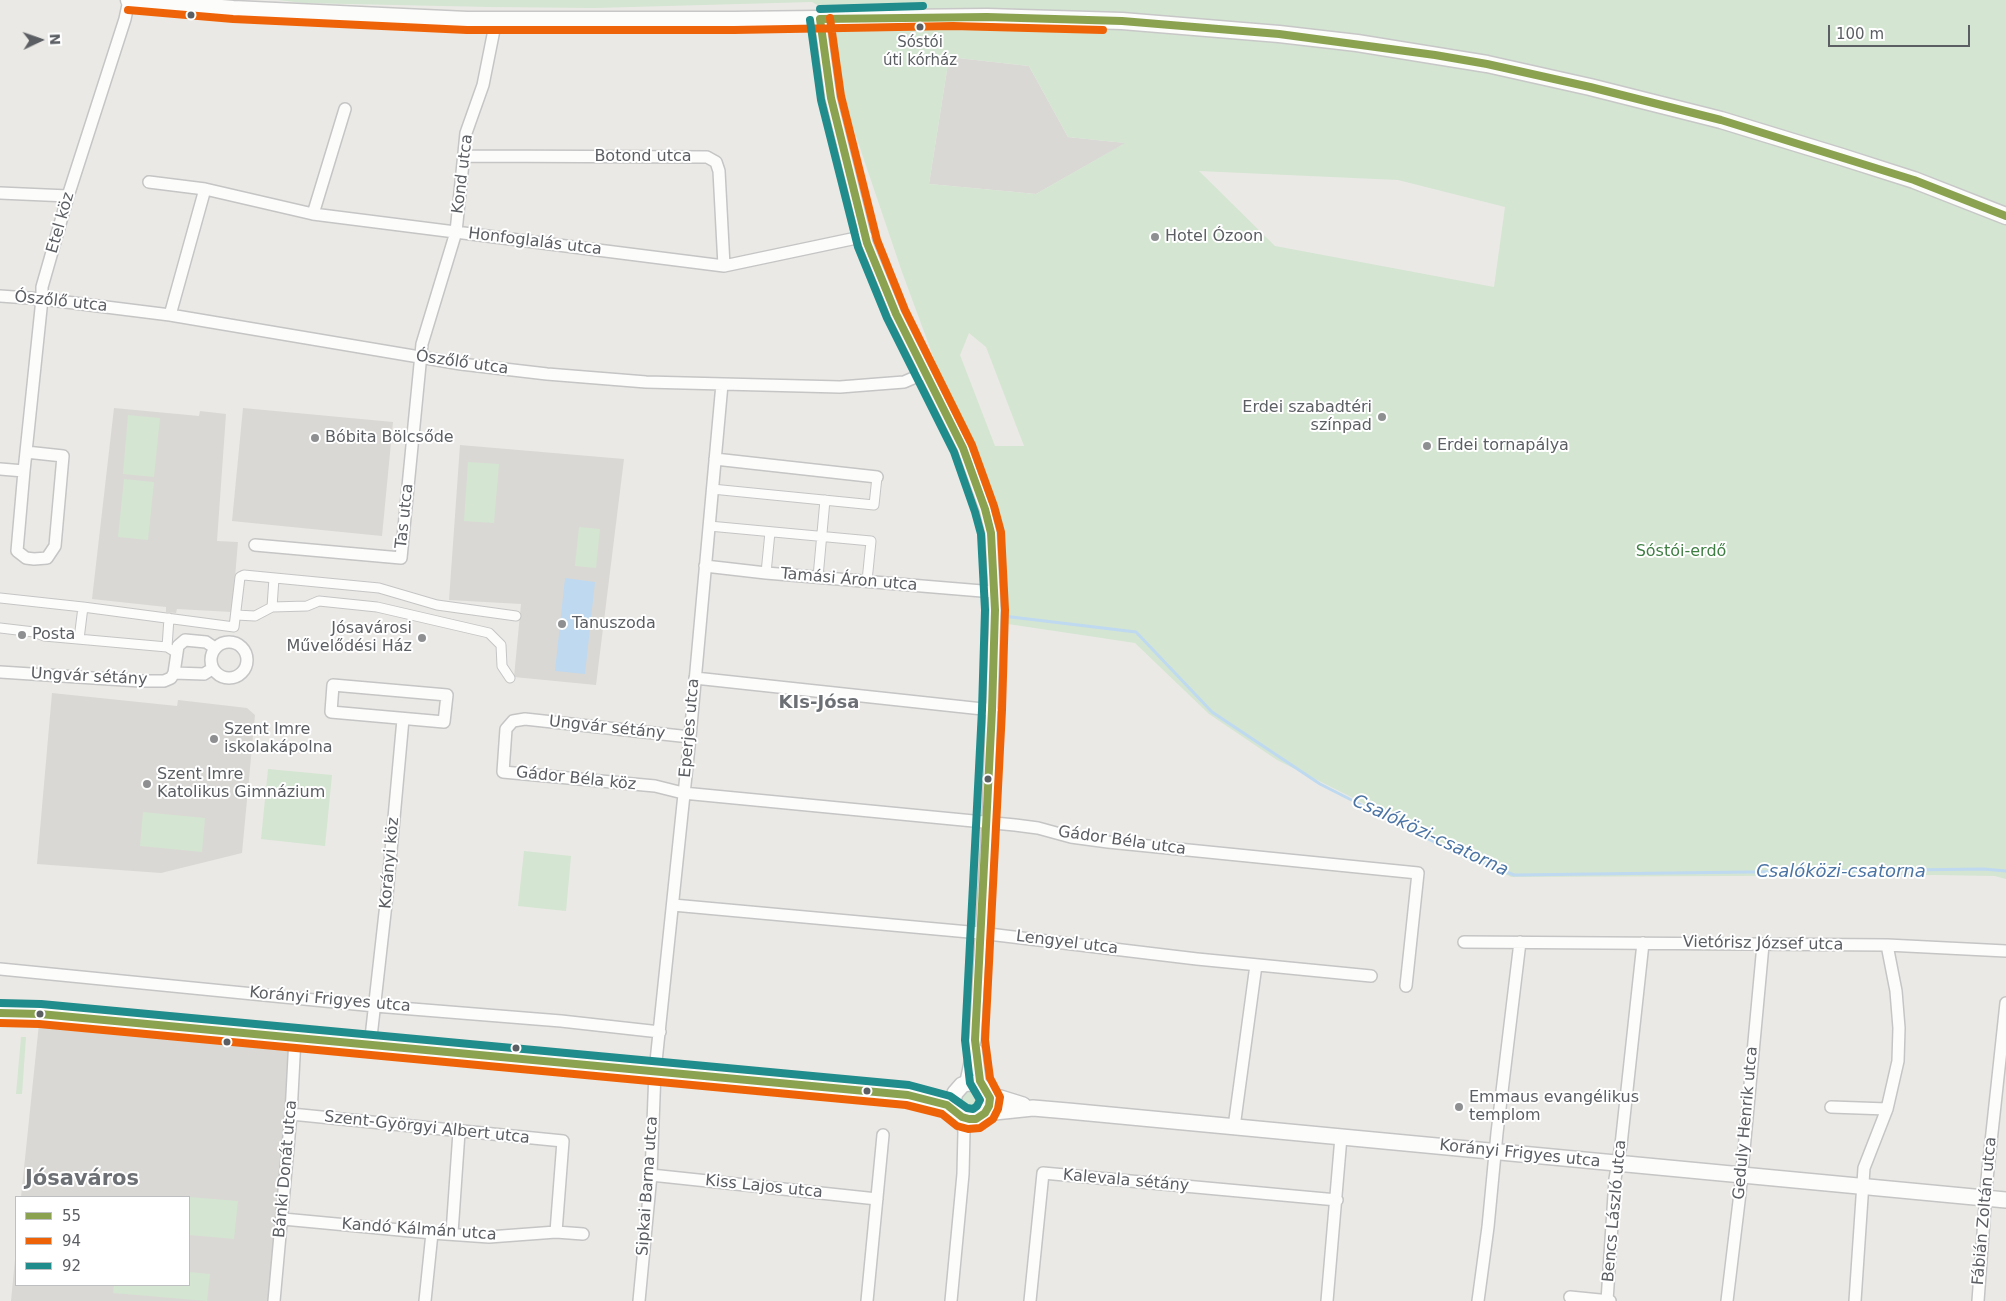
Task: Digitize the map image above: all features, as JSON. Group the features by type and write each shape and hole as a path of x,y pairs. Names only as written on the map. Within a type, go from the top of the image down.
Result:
{"main road":[{"path":"129,0 324,14 496,20 987,17 1122,21 1202,26 1279,34 1435,55 1547,77 1721,120 1842,156 1914,180 2006,216"}],"street":[{"name":"Etel köz","path":"26,452 63,456 55,546 48,558 26,558 17,551 24,471 42,299 42,287 68,196 125,19 129,0"},
{"path":"820,18 831,98 866,236 896,314 963,448 985,509 991,533 994,592 992,710 988,822 975,1040 980,1081 990,1102 971,1125 963,1149"},
{"name":"Kond utca","path":"422,357 422,344 456,232 466,133 483,85 496,20"},
{"path":"313,214 346,109"},
{"name":"Botond utca","path":"464,156 707,157 716,162 719,171 724,266"},
{"name":"Honfoglalás utca","path":"149,182 205,189 313,214 724,266 866,236"},
{"path":"170,315 205,189"},
{"path":"0,193 68,196"},
{"name":"Ószőlő utca","path":"0,296 42,299 170,315 461,364 547,374 646,382 840,386 904,382 926,373"},
{"name":"Tas utca","path":"254,545 401,558 422,357"},
{"name":"Eperjes utca","path":"655,1072 690,738 722,384"},
{"path":"712,489 874,505 877,477 715,459"},
{"path":"0,469 24,471"},
{"path":"818,577 825,500"},
{"path":"708,526 871,541 867,581"},
{"path":"766,573 770,532"},
{"name":"Tamási Áron utca","path":"705,566 766,573 994,592"},
{"path":"0,598 234,627 240,577 244,574 379,588 437,605 516,616"},
{"path":"272,607 274,578"},
{"path":"377,607 379,588"},
{"path":"236,615 255,616 272,607 307,606 319,601 377,607 489,633 501,645 502,666 510,678"},
{"path":"80,639 83,607"},
{"path":"169,618 174,673"},
{"path":"0,628 34,632 44,636 172,650 185,640 206,642 215,648"},
{"path":"228,642 239,644 245,652 246,665 239,676 228,678 220,676 212,669 211,655 215,648 228,642"},
{"name":"Ungvár sétány","path":"0,672 164,681 171,678 174,673 204,674 212,669"},
{"path":"695,678 992,710"},
{"path":"333,685 447,695 444,722 403,719 330,712 333,685"},
{"name":"Korányi köz","path":"370,1046 387,895 403,719"},
{"name":"Ungvár sétány","path":"525,719 690,738"},
{"name":"Gádor Béla köz","path":"525,719 513,721 506,729 503,772 655,786 684,793"},
{"name":"Gádor Béla utca","path":"684,793 988,822 1038,828 1071,837 1108,842 1418,873 1406,986"},
{"name":"Lengyel utca","path":"673,905 980,933 1371,976"},
{"name":"Vietórisz József utca","path":"1464,942 1887,945 2006,951"},
{"path":"1478,1301 1520,942"},
{"name":"Bencs László utca","path":"1570,1297 1608,1301 1617,1164 1621,1145 1643,943"},
{"name":"Geduly Henrik utca","path":"1727,1301 1763,945"},
{"path":"1855,1301 1864,1168 1887,1109 1898,1061 1899,1028 1896,991 1887,945"},
{"path":"1234,1127 1256,964"},
{"name":"Korányi Frigyes utca","path":"0,969 375,1006 561,1021 660,1032"},
{"name":"Fábián Zoltán utca","path":"1978,1301 1986,1198 2006,1003"},
{"name":"Korányi Frigyes utca","path":"4,1011 908,1095 939,1093 973,1083 994,1096 1033,1108 1863,1188 2006,1200"},
{"name":"Bánki Donát utca","path":"274,1301 291,1114 295,1038"},
{"path":"950,1301 963,1174 964,1131 953,1101 960,1087 966,1081 975,1040"},
{"name":"Sipkai Barna utca","path":"639,1301 651,1176 655,1072"},
{"name":"Korányi Frigyes utca","path":"908,1095 947,1105 969,1119 1033,1108"},
{"path":"1831,1107 1887,1109"},
{"name":"Szent-Györgyi Albert utca","path":"291,1114 563,1142 556,1232"},
{"path":"452,1233 459,1132"},
{"path":"867,1301 884,1135"},
{"path":"1327,1301 1337,1200 1338,1154 1341,1137"},
{"name":"Kalevala sétány","path":"1030,1301 1043,1173 1337,1200"},
{"name":"Kiss Lajos utca","path":"651,1176 876,1200"},
{"name":"Kandó Kálmán utca","path":"282,1219 489,1237 556,1232 583,1234"},
{"path":"425,1301 432,1233"}],"shaded area":[{"path":"949,57 1029,66 1068,137 1126,143 1036,194 929,184"},
{"path":"114,408 199,416 200,411 226,414 217,541 238,542 232,612 177,609 176,613 166,612 166,607 92,599"},
{"path":"243,408 393,422 382,536 232,521"},
{"path":"460,445 624,459 596,685 514,677 521,604 449,600"},
{"name":"Szent Imre Katolikus Gimnázium","path":"52,693 177,706 178,700 247,708 255,715 242,853 161,873 37,864"},
{"path":"40,1014 295,1038 274,1301 11,1301 15,1259 15,1286 190,1286 190,1196 21,1196"}],"green space":[{"name":"Sóstói-erdő","path":"278,0 2006,0 2006,879 1995,876 1935,875 1511,877 1277,760 1209,714 1135,643 1008,624 1005,551 902,272 835,74 830,12 812,2 595,8 303,3","holes":["949,57 1029,66 1068,137 1125,143 1036,194 929,184","1199,171 1398,180 1505,207 1494,287 1275,246","969,333 986,347 1024,446 995,446 960,355"]},
{"path":"128,415 160,418 154,477 123,474"},
{"path":"468,462 499,464 494,523 464,521"},
{"path":"124,479 154,482 148,540 118,537"},
{"path":"579,527 600,529 596,568 575,566"},
{"path":"268,769 332,775 325,846 261,839"},
{"path":"143,812 205,818 202,852 140,846"},
{"path":"524,851 571,856 566,911 518,906"},
{"path":"21,1037 26,1037 22,1094 16,1094"},
{"path":"971,1090 979,1093 982,1101 979,1109 971,1112 963,1109 960,1101 963,1093"},
{"path":"190,1197 238,1201 234,1239 190,1235"},
{"path":"190,1272 210,1274 207,1301 113,1293 114,1286 190,1286"}],"water":[{"path":"565,578 595,582 585,674 555,671"}],"waterway":[{"name":"Csalóközi-csatorna","path":"1003,616 1136,632 1212,712 1320,784 1448,849 1514,875 1984,869 2006,871"}],"transit line":[{"name":"92","path":"820,9 923,6"},
{"name":"94","path":"128,10 233,19 467,30 734,30 953,26 1103,30"},
{"name":"55","path":"820,19 987,17 1122,21 1279,34 1435,55 1487,64 1590,87 1721,120 1914,180 2006,216"},
{"name":"94","path":"0,1023 39,1024 906,1105 942,1114 957,1126 968,1129 980,1128 993,1119 998,1109 1000,1097 990,1078 985,1040 1002,710 1005,610 1001,532 994,506 972,445 905,310 877,240 841,96 830,18"},
{"name":"55","path":"0,1013 40,1014 908,1095 947,1105 962,1117 969,1119 976,1119 985,1113 989,1106 990,1098 980,1081 975,1040 992,710 995,610 991,533 985,509 963,448 896,314 867,243 831,98 820,19"},
{"name":"92","path":"0,1003 41,1004 909,1085 950,1096 967,1108 973,1109 977,1106 980,1100 970,1083 965,1040 982,710 985,610 981,534 954,452 887,318 858,247 821,100 810,20"}],"place":[{"name":"Sóstói úti kórház","path":"920,27"},
{"name":"Hotel Ózoon","path":"1155,237"},
{"name":"Erdei szabadtéri színpad","path":"1382,417"},
{"name":"Bóbita Bölcsőde","path":"315,438"},
{"name":"Erdei tornapálya","path":"1427,446"},
{"name":"Tanuszoda","path":"562,624"},
{"name":"Posta","path":"22,635"},
{"name":"Jósavárosi Művelődési Ház","path":"422,638"},
{"name":"Szent Imre iskolakápolna","path":"214,739"},
{"name":"Szent Imre Katolikus Gimnázium","path":"147,784"},
{"name":"Emmaus evangélikus templom","path":"1459,1107"}],"district":[{"name":"KIs-Jósa","path":"819,703"},
{"name":"Jósaváros","path":"82,1180"}]}
